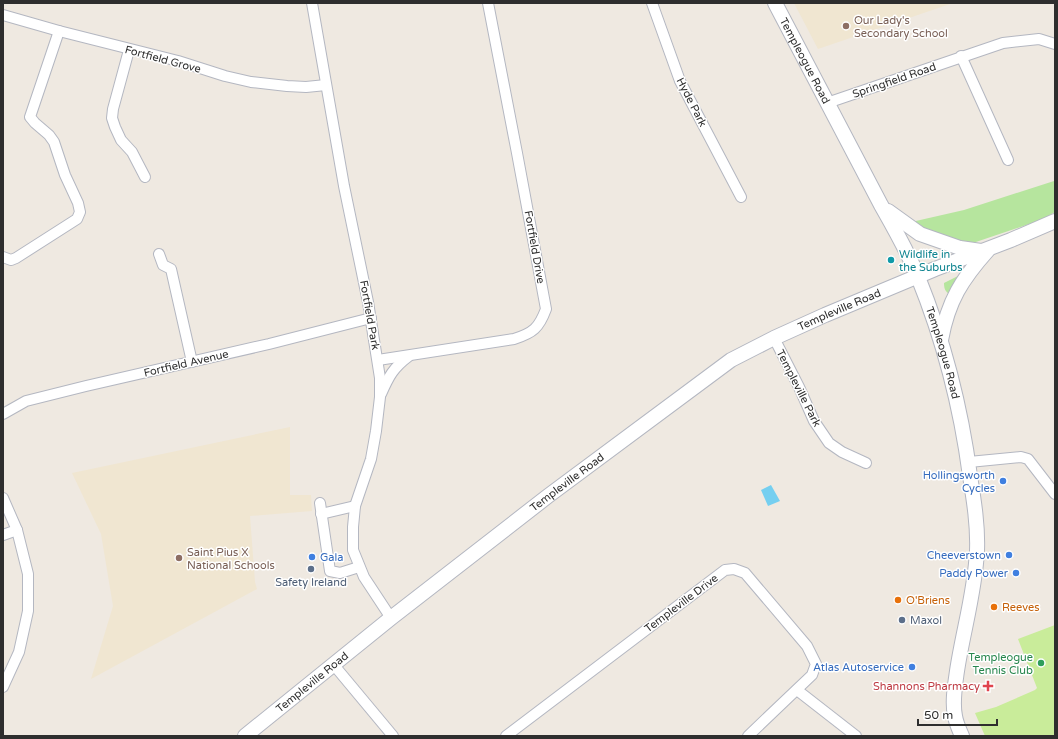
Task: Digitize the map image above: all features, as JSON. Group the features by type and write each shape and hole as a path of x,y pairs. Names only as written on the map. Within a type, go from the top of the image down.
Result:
{"main road":[{"name":"Templeogue Road","path":"774,3 918,276 941,342 955,391 969,462 975,509 977,551 973,586 954,695 955,715 962,736"},
{"path":"881,205 920,234 960,248 986,249"},
{"name":"Templeville Road","path":"245,736 391,618 548,496 731,360 774,338 918,276 1055,221"},
{"path":"941,342 945,320 957,292 986,249"}],"street":[{"name":"Fortfield Park","path":"312,3 344,186 378,360 380,397 376,431 370,459 355,506 353,550 359,567 375,596 391,618"},
{"name":"Fortfield Drive","path":"378,360 525,335 536,328 542,321 546,309 518,153 488,3"},
{"name":"Hyde Park","path":"652,3 680,81 741,197"},
{"name":"Fortfield Grove","path":"3,15 59,32 178,61 225,76 251,82 306,87 326,85"},
{"path":"3,257 11,260 16,258 77,219 80,212 78,203 65,175 54,142 49,135 35,124 30,117 59,32"},
{"name":"Springfield Road","path":"827,103 961,56 1003,43 1039,39 1055,44"},
{"path":"129,50 113,109 112,118 121,140 132,152 145,177"},
{"path":"961,56 1008,160"},
{"path":"159,254 163,265 171,269 192,362"},
{"name":"Fortfield Avenue","path":"3,414 26,401 269,344 371,318"},
{"name":"Templeville Park","path":"774,338 799,387 814,421 829,443 842,452 866,463"},
{"path":"380,397 389,376 398,364 411,355"},
{"path":"969,462 1021,457 1028,459 1055,494"},
{"path":"3,498 17,530 28,574 28,611 19,652 3,688"},
{"path":"320,503 330,571 340,573 359,567"},
{"path":"322,514 355,506"},
{"path":"3,535 17,530"},
{"name":"Templeville Drive","path":"506,736 725,570 734,569 745,573 808,646 816,664 812,675 748,736"},
{"path":"333,664 393,736"},
{"path":"797,690 856,736"}],"shaded area":[{"name":"Our Lady's Secondary School","path":"794,3 953,3 818,49"},
{"name":"Saint Pius X National Schools","path":"290,427 290,495 311,495 312,511 250,516 255,582 257,589 91,679 113,606 101,534 72,473"}],"green space":[{"path":"1054,181 1055,212 1041,220 967,245 907,223 964,210"},
{"path":"958,276 950,294 948,293 945,290 944,283"},
{"name":"Templeogue Tennis Club","path":"1055,625 1055,736 985,736 975,713 996,707 1037,688 1018,639"}],"water":[{"path":"771,485 780,501 768,506 761,490"}],"place":[{"name":"Our Lady's Secondary School","path":"846,26"},
{"name":"Wildlife in the Suburbs","path":"891,260"},
{"name":"Hollingsworth Cycles","path":"1003,481"},
{"name":"Cheeverstown","path":"1009,555"},
{"name":"Gala","path":"312,557"},
{"name":"Saint Pius X National Schools","path":"179,558"},
{"name":"Safety Ireland","path":"311,569"},
{"name":"Paddy Power","path":"1016,573"},
{"name":"O'Briens","path":"898,600"},
{"name":"Reeves","path":"994,607"},
{"name":"Maxol","path":"902,620"},
{"name":"Templeogue Tennis Club","path":"1041,663"},
{"name":"Atlas Autoservice","path":"912,667"},
{"name":"Shannons Pharmacy","path":"988,686"}]}
